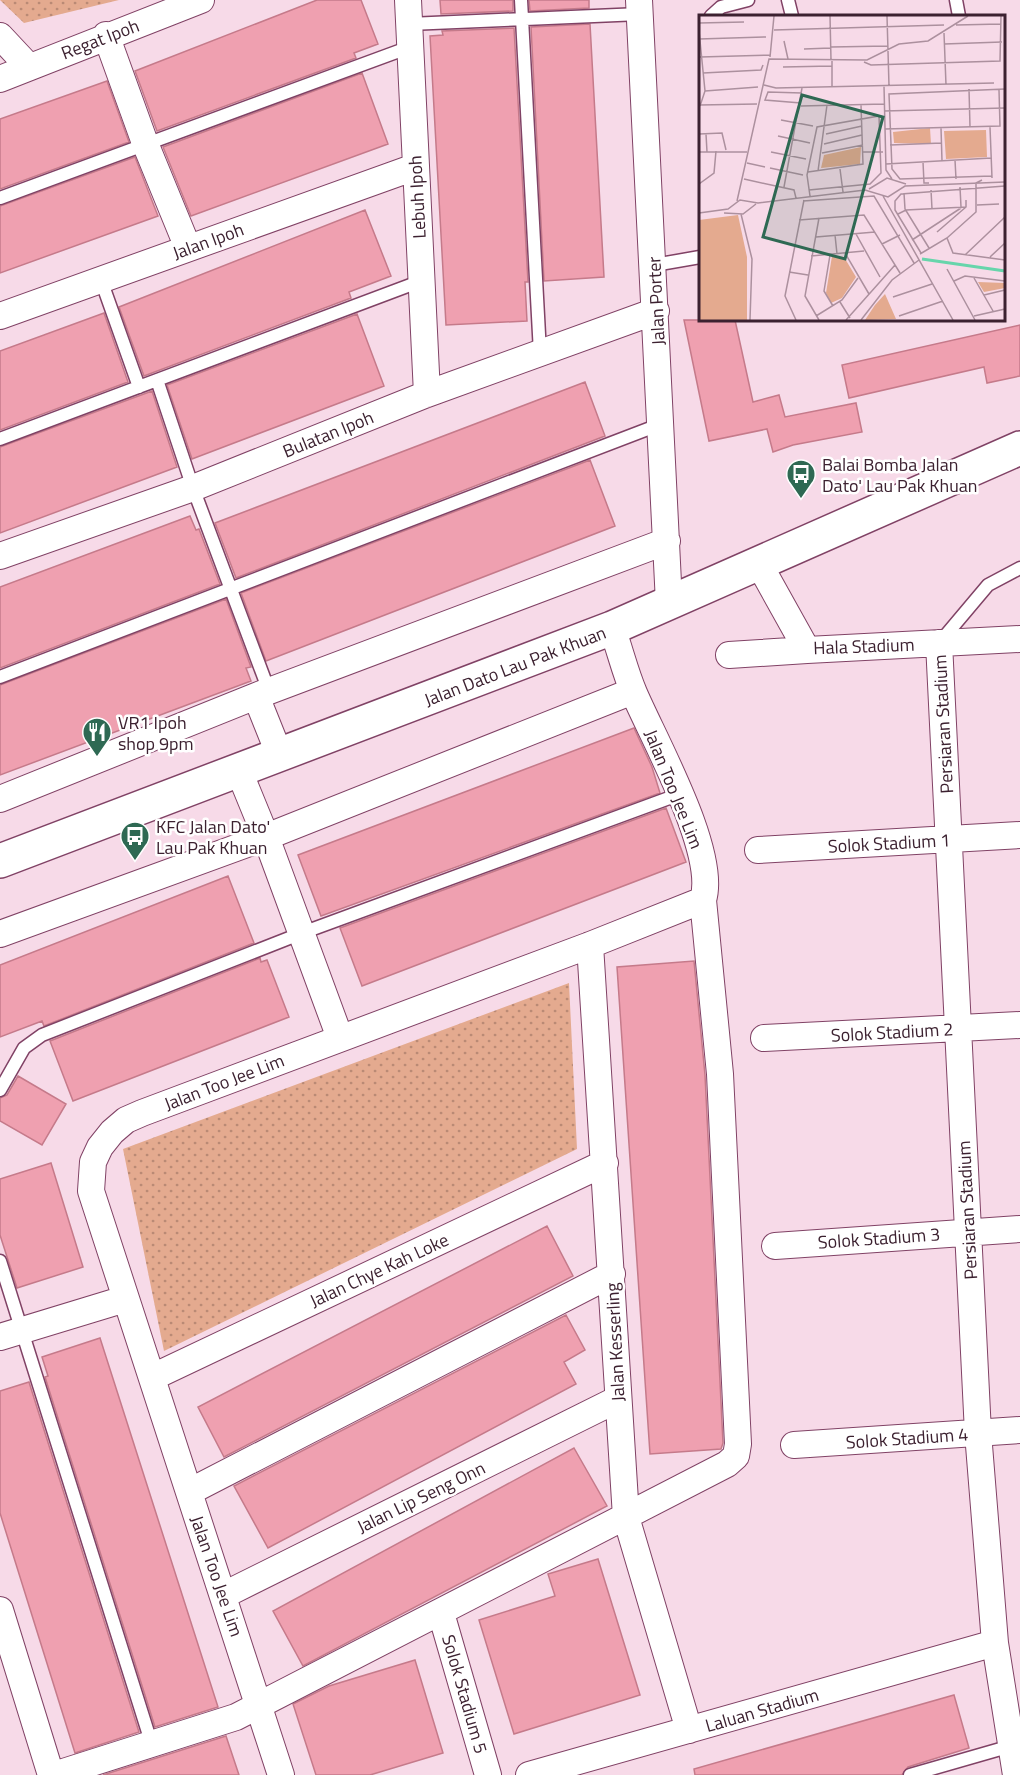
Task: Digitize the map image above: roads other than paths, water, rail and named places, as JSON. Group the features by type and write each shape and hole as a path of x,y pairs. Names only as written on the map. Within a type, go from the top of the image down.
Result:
{"main road":[{"name":"Jalan Dato Lau Pak Khuan","path":"0,861 612,628 1020,448"}],"street":[{"name":"Regat Ipoh","path":"0,79 194,1"},
{"name":"Jalan Porter","path":"640,7 669,603"},
{"name":"Lebuh Ipoh","path":"409,24 427,394"},
{"path":"106,35 145,143 188,248"},
{"path":"0,36 29,67"},
{"name":"Jalan Ipoh","path":"0,316 415,167"},
{"name":"Bulatan Ipoh","path":"0,556 193,488 427,394 656,311"},
{"path":"0,799 262,694 667,541"},
{"name":"Hala Stadium","path":"758,562 807,650 1020,639"},
{"name":"Jalan Too Jee Lim","path":"281,1775 91,1191 93,1162 112,1132 126,1120 142,1113 590,945 703,900 706,891 704,861 680,794 633,691 612,628"},
{"name":"Persiaran Stadium","path":"939,643 978,1433 995,1643 1010,1671 1011,1746 1016,1775"},
{"path":"729,655 807,650"},
{"path":"0,934 266,837 633,691"},
{"path":"262,694 279,756"},
{"path":"239,771 266,837 340,1038"},
{"name":"Solok Stadium 1","path":"758,850 1020,835"},
{"path":"0,1610 53,1775 236,1717 727,1464 738,1450 720,1074 703,900"},
{"name":"Jalan Kesserling","path":"590,945 626,1517 689,1730"},
{"name":"Solok Stadium 2","path":"764,1038 1020,1025"},
{"name":"Jalan Chye Kah Loke","path":"153,1377 605,1163"},
{"name":"Solok Stadium 3","path":"775,1246 1020,1229"},
{"path":"189,1492 612,1274"},
{"path":"11,1334 125,1299"},
{"name":"Jalan Lip Seng Onn","path":"224,1595 618,1399"},
{"name":"Solok Stadium 4","path":"794,1445 1020,1430"},
{"name":"Solok Stadium 5","path":"441,1613 488,1775"},
{"name":"Laluan Stadium","path":"529,1775 995,1643"}],"lane":[{"path":"521,0 540,352"},
{"path":"712,15 721,7 748,0"},
{"path":"788,0 792,15"},
{"path":"956,0 959,15"},
{"path":"0,198 145,143 409,24 523,18 640,7"},
{"path":"654,265 699,257"},
{"path":"101,280 139,387"},
{"path":"0,439 422,281"},
{"path":"157,380 230,590 262,694"},
{"path":"0,677 661,424"},
{"path":"939,643 988,585 1020,568"},
{"path":"0,1090 24,1048 42,1035 302,933 680,794"},
{"path":"0,1262 11,1334 152,1745"},
{"path":"910,1775 1011,1746"}],"place":[{"name":"Balai Bomba Jalan Dato' Lau Pak Khuan","path":"801,500"},
{"name":"VR1 Ipoh shop 9pm","path":"97,758"},
{"name":"KFC Jalan Dato' Lau Pak Khuan","path":"135,862"}]}
